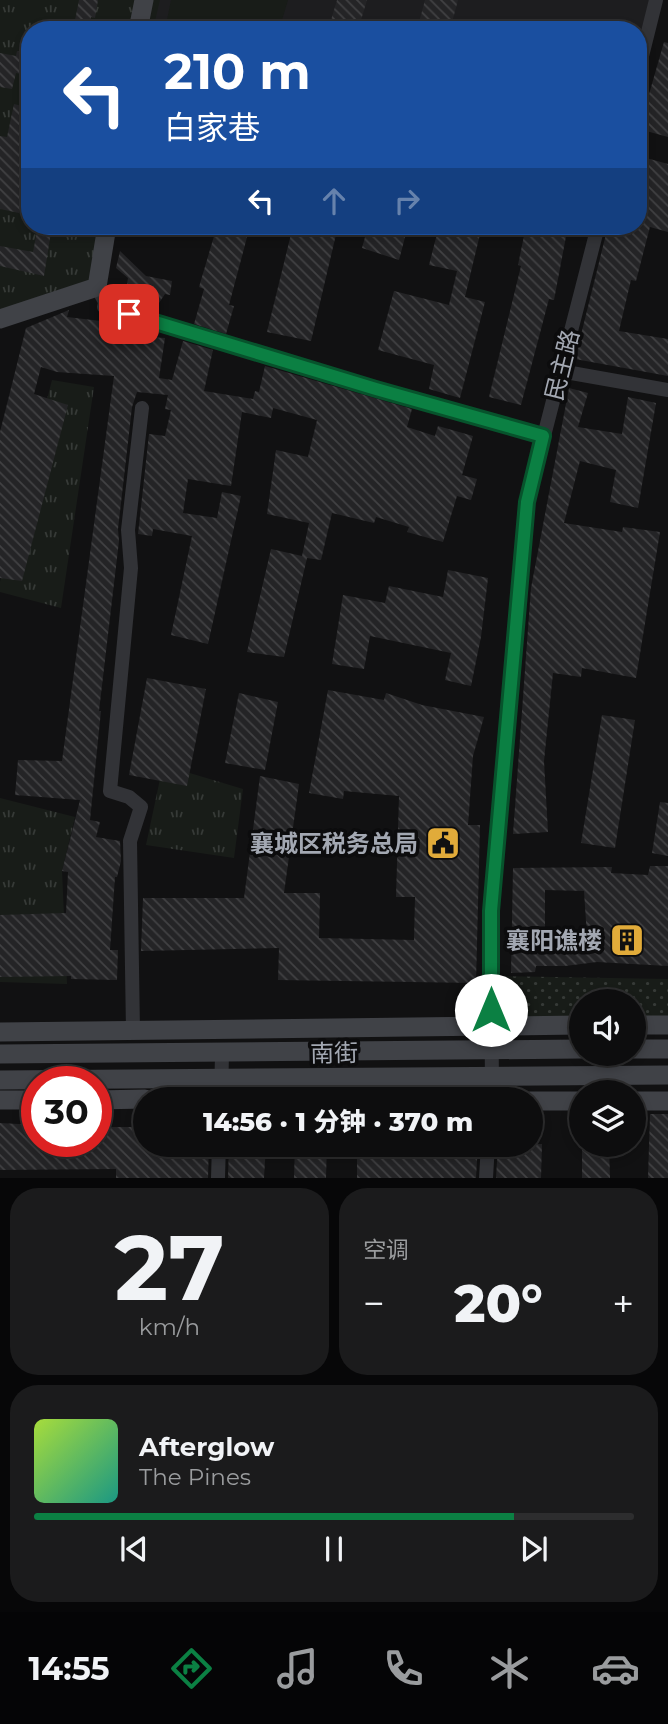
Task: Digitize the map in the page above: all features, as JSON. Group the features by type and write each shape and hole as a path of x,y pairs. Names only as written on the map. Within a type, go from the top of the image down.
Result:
{"main road":[{"path":"140,21 144,0"},
{"path":"0,320 97,287 106,235"},
{"path":"0,1032 569,1025"},
{"path":"646,1025 668,1025"},
{"name":"南街","path":"0,1054 569,1049"},
{"path":"646,1049 668,1049"},
{"name":"南街","path":"300,1087 490,1075 668,1075"},
{"name":"南街","path":"0,1080 133,1087"},
{"path":"112,1100 133,1099"},
{"path":"0,1100 21,1100"},
{"path":"543,1101 569,1101"},
{"path":"646,1101 668,1101"}],"street":[{"path":"647,36 656,0"},
{"name":"民主路","path":"491,1087 491,911 525,515 596,235"},
{"path":"97,287 105,302 104,307 543,436"},
{"path":"560,371 668,390"},
{"path":"133,1031 130,841 141,807 129,797 110,791 131,568 128,530 142,408"},
{"path":"221,1087 222,1054"},
{"path":"218,1178 219,1157"},
{"path":"486,1178 487,1157"}],"shaded area":[{"path":"144,0 656,0 647,36 647,21 140,21"}],"green space":[{"path":"0,0 160,0 155,21 21,21 21,235 108,235 97,287 0,319"},
{"path":"171,0 288,0 282,21 167,21"},
{"path":"52,380 94,387 61,608 0,592 0,582"},
{"path":"163,765 243,789 234,858 146,845"},
{"path":"0,798 75,817 62,871 67,984 0,982"},
{"path":"491,976 668,979 668,1025 646,1025 646,989 569,989 569,1025 490,1026"}],"building":[{"path":"79,0 98,0 95,18 91,17 90,21 75,21"},
{"path":"337,0 367,0 361,21 331,21"},
{"path":"425,0 458,0 452,21 419,21"},
{"path":"664,42 668,43 668,137 647,131 647,101"},
{"path":"17,51 21,52 21,74 16,73 12,89 0,87 0,53 16,56"},
{"path":"14,104 21,106 19,213 0,209 0,136 7,137"},
{"path":"647,158 668,164 668,232 650,227 636,281 631,280 619,331 668,339 668,376 575,359 606,235 647,235"},
{"path":"36,235 51,235 44,276 0,266 0,246 33,252"},
{"path":"214,235 248,235 229,305 234,306 226,334 194,324 204,289 199,287"},
{"path":"291,235 336,235 311,341 267,332"},
{"path":"366,235 406,235 399,260 362,248"},
{"path":"437,235 480,235 465,297 485,302 460,398 429,389 434,365 378,350 394,291 449,305 457,271 429,265"},
{"path":"524,235 566,235 554,300 549,299 521,405 489,397 521,266 518,265"},
{"path":"120,251 146,276 172,281 170,295 165,294 159,303 140,287 127,284 128,278 116,268"},
{"path":"69,310 67,317 126,324 151,331 151,337 165,338 159,378 172,380 183,341 213,350 204,391 253,399 255,391 259,392 265,366 412,409 407,427 435,436 438,426 473,436 462,475 477,479 471,500 457,496 443,542 407,532 409,527 376,517 374,523 332,513 321,560 307,558 284,657 247,652 271,549 302,556 309,523 267,514 276,450 308,457 317,420 273,408 271,418 242,412 231,486 188,479 183,513 217,518 222,492 241,496 208,644 171,635 192,536 153,529 152,536 138,534 149,434 165,436 171,410 165,409 168,395 137,392 132,407 118,529 119,541 99,711 90,820 100,822 96,837 120,841 121,861 115,877 110,950 118,950 117,980 71,979 71,976 0,977 0,915 66,913 68,872 62,871 80,800 15,795 18,760 62,761 114,376 57,372 41,367 34,394 68,405 22,581 0,578 0,432 26,328"},
{"path":"569,388 588,393 578,427 622,434 628,397 656,403 638,508 610,502 616,470 580,461 564,523 622,532 623,527 660,532 636,678 582,668 581,677 553,673 544,761 548,832 513,834 531,588"},
{"path":"448,570 488,578 481,637 471,686 445,680 451,653 370,636 364,669 332,664 343,595 385,603 389,586 443,597"},
{"path":"147,678 206,689 187,786 129,775"},
{"path":"328,690 384,700 386,693 422,705 484,717 473,756 468,825 480,825 476,983 278,980 279,948 141,951 143,898 244,898 260,776 299,784 284,893 320,893 319,938 414,940 415,897 396,897 399,796 344,791 343,799 309,793"},
{"path":"239,693 278,702 265,770 225,763"},
{"path":"602,715 635,720 615,848 581,843"},
{"path":"660,802 668,803 668,856 652,853"},
{"path":"650,866 668,866 668,966 597,962 536,966 535,972 511,973 513,868 612,867 611,873 648,875","holes":["545,890 584,891 587,937 545,935"]},
{"path":"650,1114 668,1114 668,1178 648,1178"},
{"path":"0,1123 21,1124 21,1157 112,1157 112,1127 133,1127 133,1157 209,1157 208,1178 116,1178 116,1169 0,1170"},
{"path":"229,1157 265,1157 264,1178 228,1178"},
{"path":"295,1157 327,1157 326,1178 294,1178"},
{"path":"357,1157 477,1157 476,1178 357,1178"},
{"path":"497,1157 542,1157 541,1178 496,1178"},
{"path":"582,1157 609,1157 610,1178 582,1178"}],"place":[{"name":"襄城区税务总局","path":"443,843"},
{"name":"襄阳谯楼","path":"627,940"}],"route":[{"path":"129,314 376,389 543,436 527,502 491,911 491,1010"}]}
